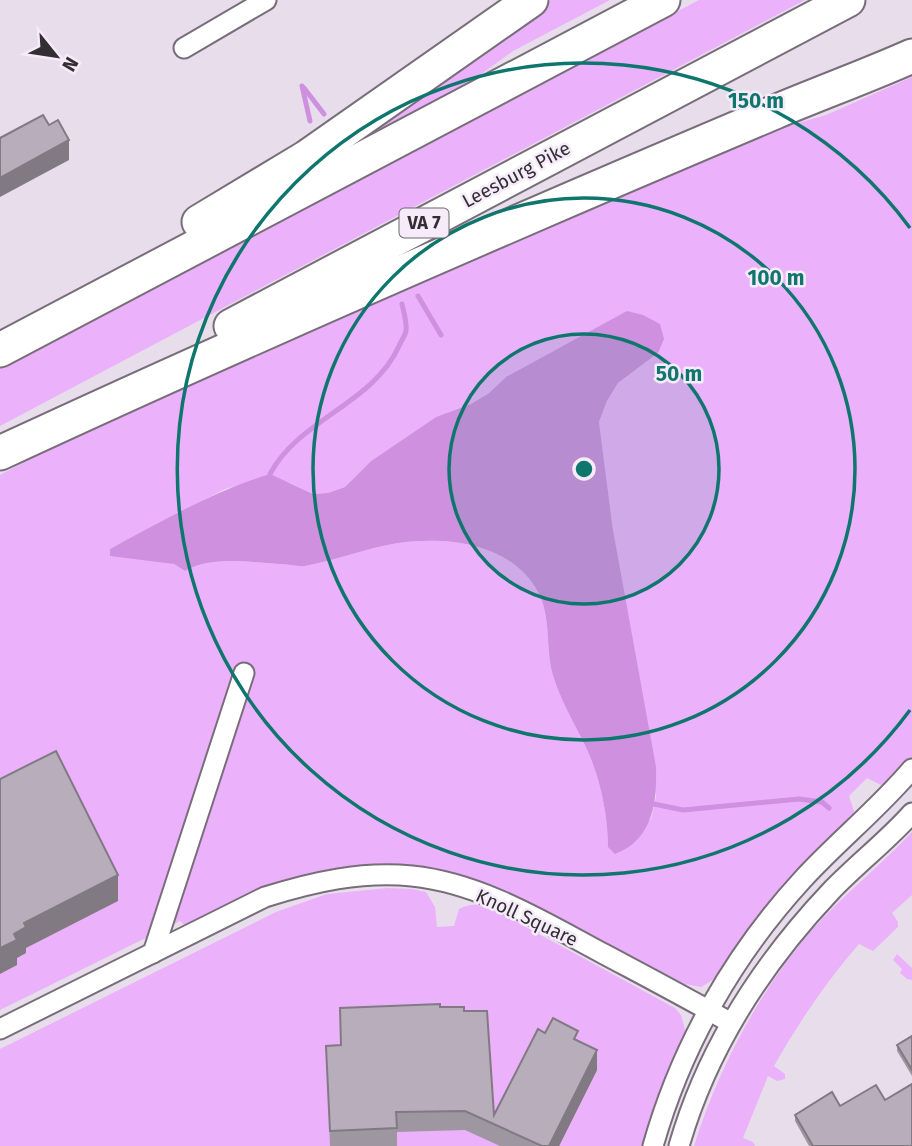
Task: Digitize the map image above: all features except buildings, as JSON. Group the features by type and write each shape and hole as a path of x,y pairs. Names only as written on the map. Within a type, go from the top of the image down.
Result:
{"highway":[{"path":"0,340 307,157 531,0"},
{"path":"0,350 663,0"},
{"name":"Leesburg Pike","path":"0,451 475,195 848,0"},
{"path":"0,451 306,314 912,56"}],"street":[{"path":"184,48 265,0"},
{"path":"153,953 244,673"},
{"path":"653,1146 674,1084 708,1010 753,941 804,878 884,801 912,769"},
{"path":"679,1146 713,1056 731,1023 772,962 806,918 912,813"},
{"name":"Knoll Square","path":"0,1029 265,897 303,885 381,874 415,876 452,884 503,902 731,1023"}],"shaded area":[{"path":"551,0 610,0 513,51 458,91 297,178"},
{"path":"699,0 805,0 0,426 0,369"},
{"path":"912,77 912,758 892,781 883,786 867,778 849,796 855,814 852,822 716,978 701,987 685,984 510,894 472,879 435,871 394,868 196,926 180,921 0,1010 0,475 108,418 743,139 826,115","holes":["658,353 618,383 599,422 613,530 656,796 651,819 608,847 605,812 597,776 552,673 542,602 528,577 513,564 478,547 437,541 386,545 305,566 231,561 207,563 185,571 174,564 110,549 225,489 258,478 290,483 313,494 328,493 345,487 371,461 436,417 471,404 489,393 506,377"]},
{"path":"627,311 643,315 660,324 664,339 658,353 618,383 599,422 613,530 656,767 650,818 645,830 628,848 615,854 608,847 607,824 597,776 552,673 546,618 539,594 528,577 496,554 458,543 417,541 302,566 231,561 207,563 185,571 174,564 110,556 110,549 169,517 229,489 270,474 313,494 328,493 345,487 371,461 436,417 471,404 489,393 506,377"},
{"path":"912,832 912,895 892,913 898,927 873,951 859,944 803,1018 774,1066 785,1074 785,1079 777,1081 768,1076 743,1138 753,1142 755,1146 694,1146 728,1060 774,979 824,917"},
{"path":"388,888 426,892 435,907 437,927 454,926 459,909 464,907 476,905 493,909 675,1008 681,1015 686,1033 656,1103 643,1146 0,1146 0,1049 276,912 327,894"},
{"path":"897,954 912,968 912,980 900,973 902,969 893,960"}],"waterway":[{"path":"302,86 310,121"},
{"path":"304,88 324,114"},
{"path":"418,296 441,335"},
{"path":"270,474 283,455 299,439 372,383 387,366 406,331 402,304"},
{"path":"654,804 683,810 799,799 822,802 829,808"}]}
